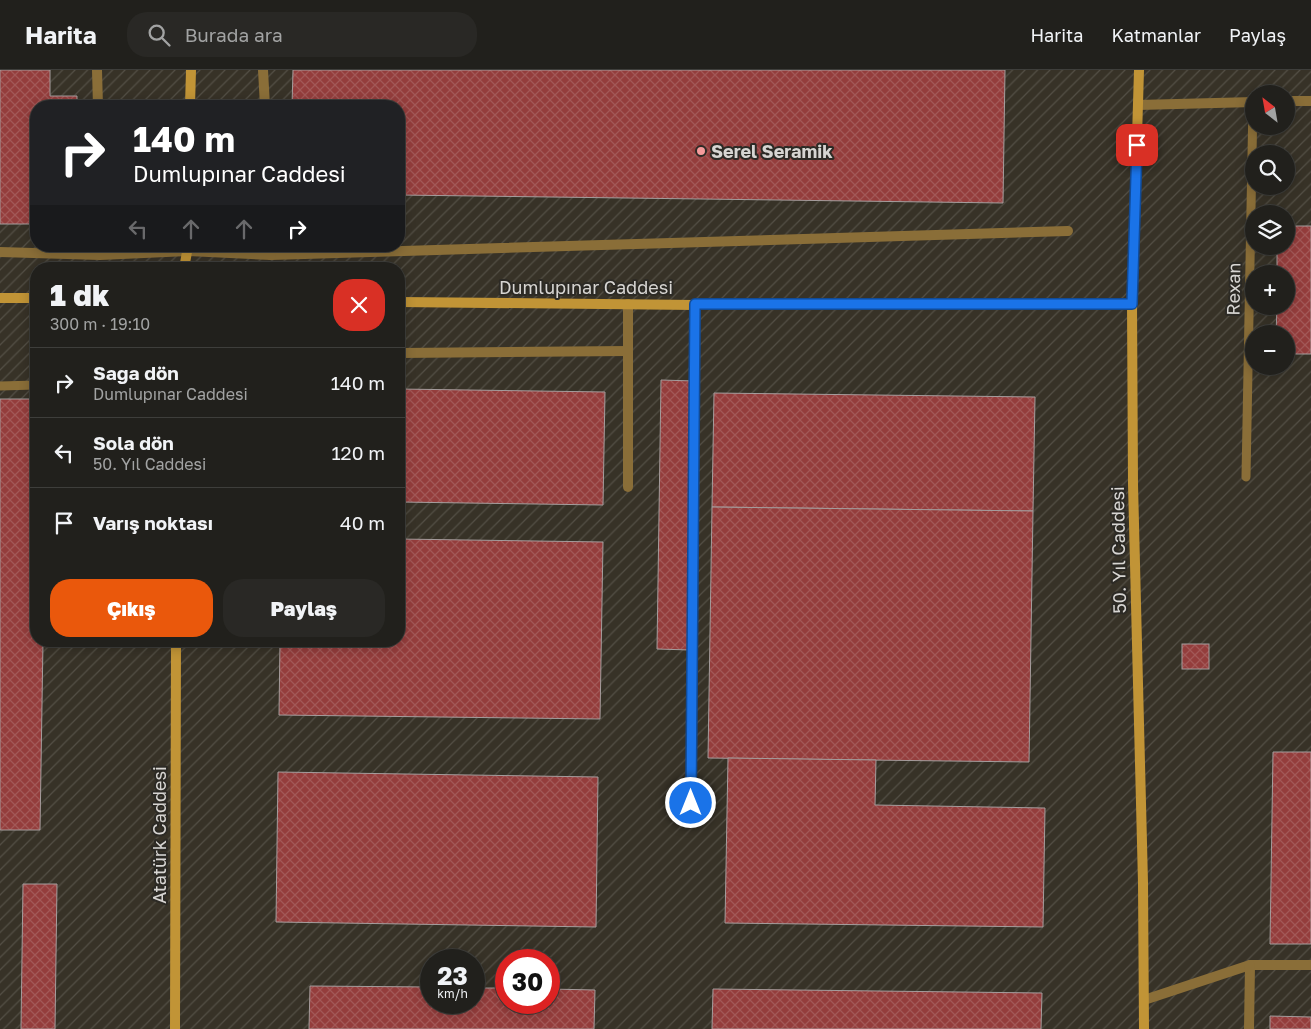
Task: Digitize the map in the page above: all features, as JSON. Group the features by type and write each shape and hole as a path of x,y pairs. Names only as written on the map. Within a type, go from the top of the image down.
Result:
{"street":[{"path":"97,70 98,100"},
{"path":"190,100 191,70"},
{"path":"264,70 265,100"},
{"name":"50. Yıl Caddesi","path":"1139,70 1132,304 1133,484 1143,883 1144,1029"},
{"path":"1295,101 1311,101"},
{"path":"1138,105 1245,102"},
{"path":"405,248 1068,232"},
{"path":"0,252 30,252"},
{"path":"0,298 30,298"},
{"name":"Dumlupınar Caddesi","path":"405,302 1132,304"},
{"path":"628,304 628,486"},
{"path":"691,803 695,304"},
{"path":"405,352 628,351"},
{"name":"Atatürk Caddesi","path":"175,1029 176,647"},
{"path":"1144,1000 1250,965 1311,965"},
{"path":"1249,1029 1250,965"}],"lane":[{"name":"Rexan","path":"1246,477 1252,135"},
{"path":"0,386 30,385"}],"shaded area":[{"path":"0,70 1311,70 1311,1029 0,1029"}],"building":[{"path":"0,70 50,70 50,96 77,96 77,100 30,100 30,224 0,224"},
{"name":"Serel Seramik","path":"293,70 1005,70 1003,203 405,195 405,100 292,100"},
{"path":"1295,226 1311,226 1311,354 1295,354 1295,325 1276,325 1277,315 1295,315 1295,265 1277,265 1277,255 1295,255"},
{"path":"661,380 694,381 690,650 657,649"},
{"path":"405,389 605,392 603,505 405,502"},
{"path":"714,393 1035,397 1033,511 712,507"},
{"path":"0,399 30,399 30,647 43,647 40,830 0,830"},
{"path":"712,507 1033,511 1029,762 708,758"},
{"path":"405,539 603,542 600,719 279,715 280,647 405,647"},
{"path":"1182,644 1209,644 1209,669 1182,669"},
{"path":"1273,752 1311,752 1311,944 1270,944"},
{"path":"728,758 876,760 875,805 1045,808 1043,927 725,923"},
{"path":"278,772 598,777 596,927 276,922"},
{"path":"23,884 57,884 55,1029 21,1029"},
{"path":"310,986 420,987 420,1014 485,1014 485,988 495,988 495,1014 560,1014 560,989 595,990 594,1029 309,1029"},
{"path":"713,989 1042,993 1041,1029 712,1029"},
{"path":"1270,1016 1311,1017 1311,1029 1270,1029"}],"place":[{"name":"Serel Seramik","path":"701,151"}],"route":[{"path":"691,803 695,304 1132,304 1137,145"}]}
